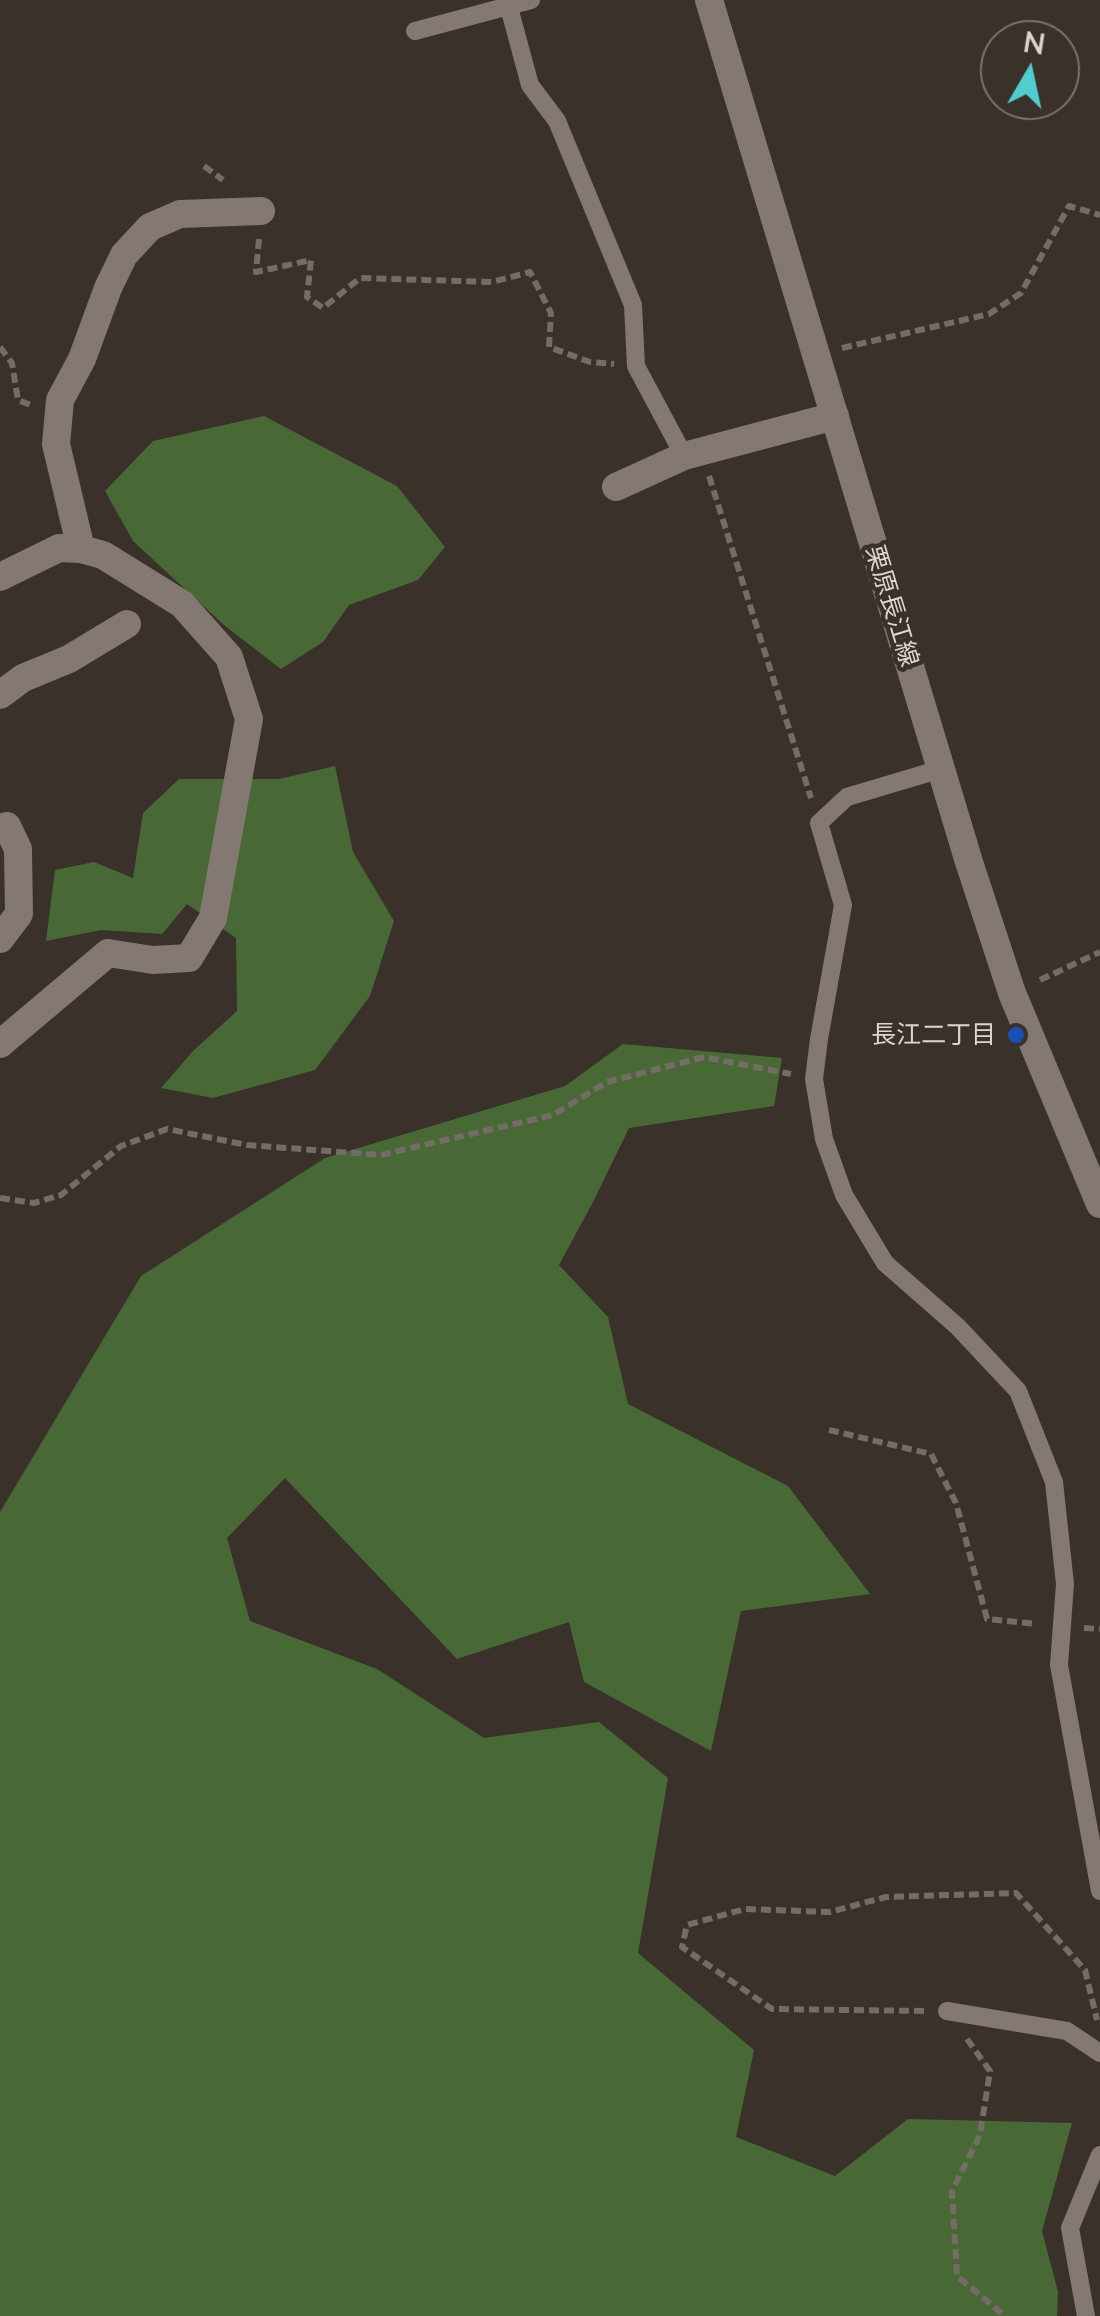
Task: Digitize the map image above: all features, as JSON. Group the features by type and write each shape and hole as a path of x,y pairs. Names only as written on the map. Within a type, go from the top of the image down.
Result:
{"street":[{"name":"栗原長江線","path":"709,0 1012,993 1100,1204"},
{"path":"81,550 56,444 60,400 82,359 124,255 150,227 180,214 261,211"},
{"path":"616,487 693,454 834,416"},
{"path":"0,577 59,548 102,554 182,604 230,657 250,719 212,918 188,958 153,960 108,953 7,1029"},
{"path":"0,695 22,678 70,659 128,624"},
{"path":"0,828 8,826 18,848 19,914 0,939"}],"lane":[{"path":"415,31 508,3 531,0"},
{"path":"508,3 530,85 558,121 634,306 636,366 693,454"},
{"path":"942,768 847,797 819,823 843,905 814,1079 824,1139 844,1195 885,1263 958,1326 1018,1391 1054,1482 1065,1584 1060,1665 1100,1892"},
{"path":"947,2011 1067,2032 1100,2054"},
{"path":"1086,2316 1070,2228 1100,2155"}],"path":[{"path":"204,166 261,211 256,272 312,260 307,297 323,308 360,278 492,282 530,272 551,313 549,348 590,362 636,366"},
{"path":"816,354 989,314 1022,294 1070,206 1100,215"},
{"path":"0,346 12,364 18,400 58,417"},
{"path":"693,454 819,823"},
{"path":"1012,993 1100,952"},
{"path":"0,1198 34,1203 62,1195 121,1146 167,1129 247,1145 382,1155 554,1115 607,1082 704,1056 814,1079"},
{"path":"830,1430 931,1454 956,1503 987,1619 1100,1629"},
{"path":"1005,2316 958,2276 952,2191 980,2134 990,2071 947,2011 772,2010 682,1947 687,1926 745,1909 830,1912 886,1897 1016,1894 1085,1970 1100,2031"}],"green space":[{"path":"264,416 397,486 445,547 418,580 349,605 323,642 281,669 225,626 133,541 105,491 153,441"},
{"path":"335,766 353,852 394,921 370,996 315,1070 213,1098 161,1088 193,1051 237,1011 236,938 187,904 162,934 101,930 46,941 55,870 94,862 133,878 143,813 179,779 279,779"},
{"path":"623,1044 782,1058 774,1106 629,1128 559,1265 608,1317 628,1404 788,1486 870,1594 741,1611 711,1751 584,1682 569,1622 457,1659 285,1478 227,1538 250,1621 377,1669 484,1738 599,1722 668,1778 638,1953 754,2050 736,2137 835,2176 908,2119 1072,2123 1042,2231 1058,2292 1057,2316 0,2316 0,1512 141,1276 325,1158 565,1086"}],"place":[{"name":"長江二丁目","path":"1016,1035"}]}
